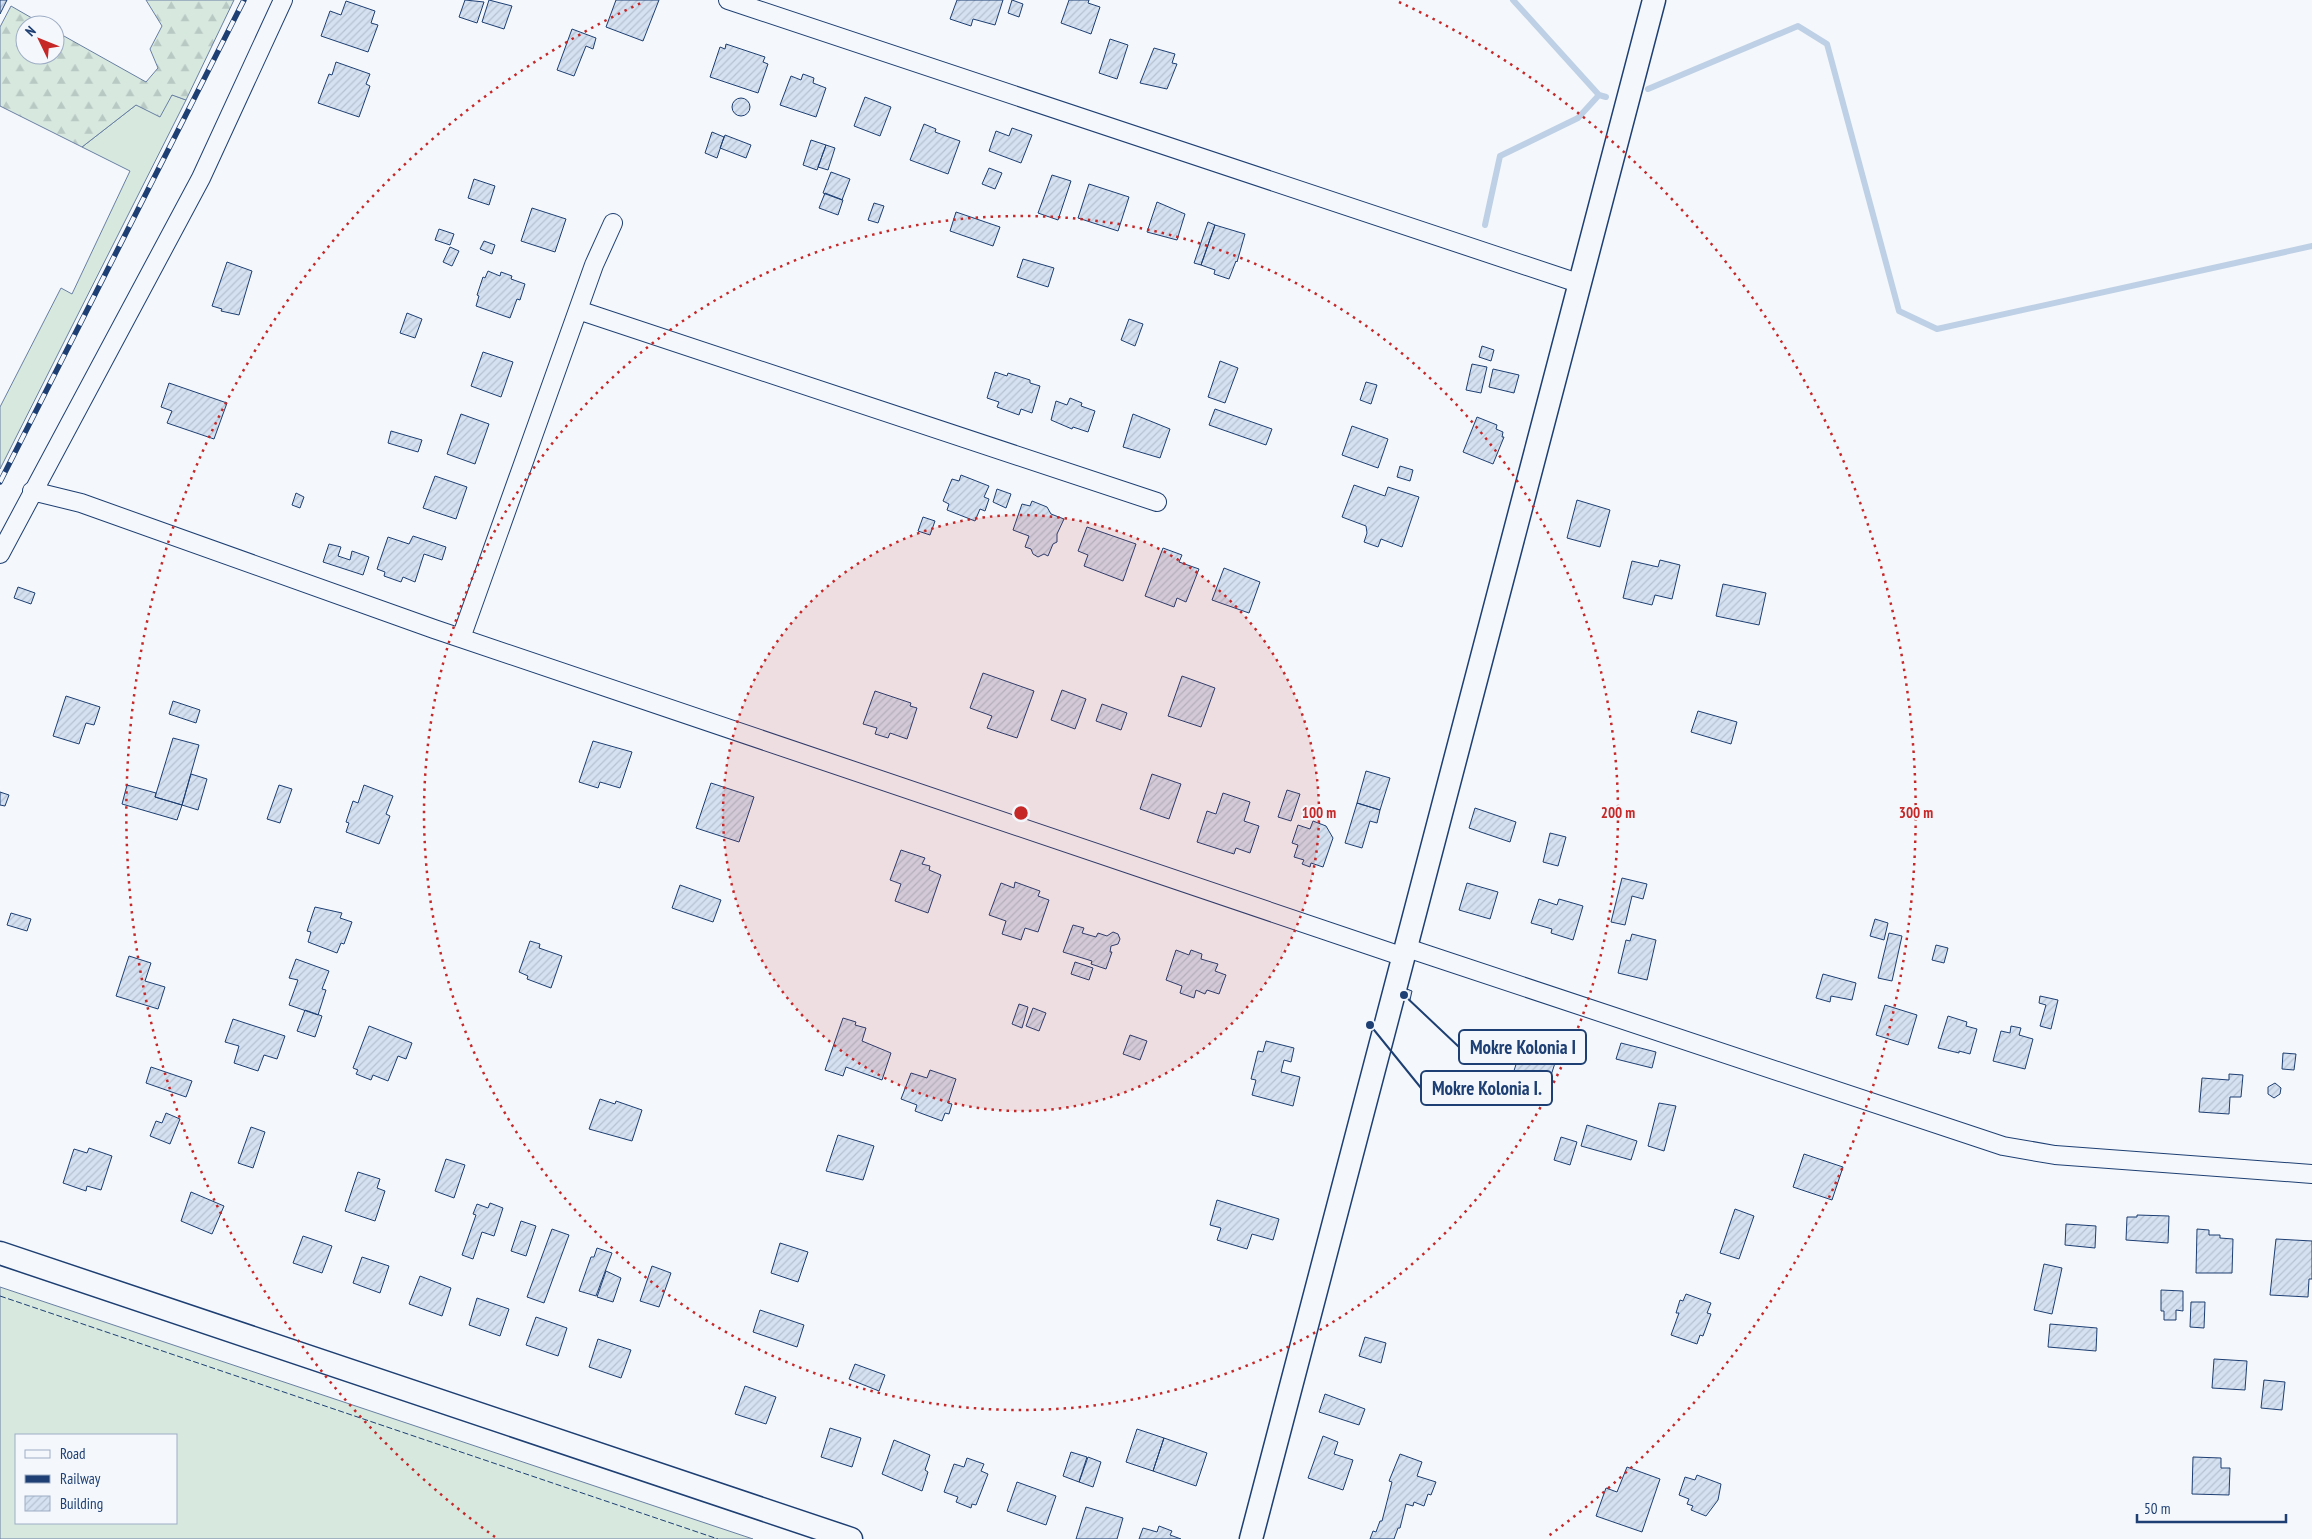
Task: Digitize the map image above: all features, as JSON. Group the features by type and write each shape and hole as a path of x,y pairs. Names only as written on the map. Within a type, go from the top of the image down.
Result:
{"street":[{"path":"0,554 201,178 282,0"},
{"path":"728,0 1581,284"},
{"path":"1251,1539 1654,0"},
{"path":"460,638 578,310 613,223"},
{"path":"578,310 1157,502"},
{"path":"32,491 82,503 460,638 1406,952 2003,1146 2055,1155 2312,1174"},
{"path":"0,1253 852,1539"}],"green space":[{"path":"146,0 234,0 186,100 172,95 160,117 136,105 82,147 0,106 0,27 11,6 27,15 15,15 15,65 65,65 65,37 146,82 158,68 150,49 162,26"},
{"path":"173,95 186,100 0,469 0,407 61,288 72,294 130,171 82,147 136,105"},
{"path":"0,1287 753,1539 0,1539"}],"building":[{"path":"0,0 7,0 0,14"},
{"path":"465,0 484,2 477,23 459,17"},
{"path":"489,0 512,6 504,29 482,22"},
{"path":"616,0 659,0 643,41 606,27"},
{"path":"957,0 1003,0 995,25 973,19 971,26 950,19"},
{"path":"1012,0 1023,4 1019,17 1008,13"},
{"path":"1069,0 1089,0 1088,3 1100,7 1091,34 1061,23"},
{"path":"346,1 375,11 371,23 378,25 368,52 321,36 330,11 341,15"},
{"path":"572,29 596,38 593,49 586,46 574,76 557,70"},
{"path":"1110,39 1128,45 1117,79 1099,73"},
{"path":"726,44 765,57 763,62 768,64 758,93 710,77 720,47 725,49"},
{"path":"1154,48 1175,54 1172,63 1177,64 1167,89 1140,83"},
{"path":"336,62 370,74 366,84 370,86 359,117 318,103 329,74 332,75"},
{"path":"803,74 814,78 813,83 826,88 816,117 780,105 791,76 801,80"},
{"path":"865,97 891,107 880,136 854,126"},
{"path":"737,98 745,98 750,103 748,114 737,116 732,111 732,103"},
{"path":"924,124 936,129 935,132 960,141 948,174 910,160"},
{"path":"1012,128 1032,135 1021,163 989,151 996,131 1009,136"},
{"path":"712,132 724,137 717,158 705,153"},
{"path":"725,135 751,145 746,158 720,148"},
{"path":"811,140 826,145 817,170 803,165"},
{"path":"826,145 835,148 828,170 818,167"},
{"path":"989,168 1002,173 995,189 982,184"},
{"path":"831,172 850,179 842,200 823,193"},
{"path":"1052,175 1071,181 1058,220 1038,213"},
{"path":"474,179 495,186 489,205 468,198"},
{"path":"1089,184 1129,197 1118,231 1078,218"},
{"path":"825,193 843,200 838,215 819,208"},
{"path":"1157,202 1185,214 1177,240 1147,232"},
{"path":"874,203 884,206 878,223 868,220"},
{"path":"532,208 566,219 555,252 521,241"},
{"path":"956,212 1000,227 993,246 950,231"},
{"path":"1208,222 1215,225 1201,265 1194,263"},
{"path":"1215,225 1245,234 1237,262 1229,279 1214,274 1215,270 1201,265"},
{"path":"439,229 454,234 450,245 435,240"},
{"path":"484,241 495,245 492,254 480,249"},
{"path":"450,247 459,251 452,266 443,262"},
{"path":"1023,259 1054,268 1048,287 1017,277"},
{"path":"227,262 252,271 239,315 221,311 222,309 212,306"},
{"path":"488,271 500,276 501,272 512,276 511,279 525,284 520,300 517,299 510,318 476,306 479,296 477,295 483,277 485,278"},
{"path":"407,313 422,319 415,338 400,333"},
{"path":"1129,319 1143,324 1135,346 1121,340"},
{"path":"1482,346 1494,350 1491,361 1479,357"},
{"path":"483,352 513,362 501,397 471,386"},
{"path":"1220,361 1238,368 1225,403 1208,397"},
{"path":"1472,364 1487,367 1481,393 1466,390"},
{"path":"1493,369 1519,375 1514,393 1489,387"},
{"path":"995,372 1007,376 1008,373 1030,380 1030,383 1040,386 1032,413 1021,409 1019,415 997,407 999,402 987,398"},
{"path":"1366,382 1377,385 1371,404 1360,400"},
{"path":"169,383 227,403 214,439 167,423 172,411 161,407"},
{"path":"1070,398 1082,403 1081,406 1095,411 1088,432 1073,427 1072,429 1051,420 1056,401 1067,405"},
{"path":"1215,409 1272,429 1266,445 1209,425"},
{"path":"461,414 489,424 475,464 447,454"},
{"path":"1133,414 1170,429 1160,458 1123,447"},
{"path":"1477,417 1497,425 1496,429 1503,432 1502,437 1504,437 1493,464 1463,452"},
{"path":"1352,426 1388,439 1378,468 1342,455"},
{"path":"391,431 422,440 418,452 388,443"},
{"path":"1400,466 1413,470 1410,481 1397,477"},
{"path":"961,475 989,486 984,497 989,499 985,511 980,509 975,521 947,510 949,504 943,501 952,479 959,481"},
{"path":"435,476 467,487 456,519 423,508"},
{"path":"1354,485 1385,496 1388,487 1419,497 1402,547 1381,539 1378,547 1364,542 1367,533 1366,526 1342,517"},
{"path":"997,489 1011,494 1006,508 993,502"},
{"path":"296,493 304,497 300,508 292,505"},
{"path":"1577,500 1610,510 1600,547 1567,538"},
{"path":"1032,501 1047,507 1051,514 1064,519 1057,534 1057,542 1053,544 1048,556 1044,554 1038,557 1033,554 1031,549 1025,547 1029,536 1013,530 1022,504 1030,506"},
{"path":"923,517 935,521 930,535 918,531"},
{"path":"1087,527 1136,544 1123,581 1084,566 1088,555 1078,551"},
{"path":"413,536 446,547 442,560 424,554 415,582 403,577 401,582 384,576 385,572 377,569 388,537 409,544"},
{"path":"329,544 341,547 338,556 350,560 352,551 369,557 363,575 323,562"},
{"path":"1163,548 1182,555 1179,562 1199,569 1186,602 1177,598 1174,607 1145,596"},
{"path":"1660,560 1680,565 1672,599 1655,595 1652,605 1623,598 1632,561 1658,567"},
{"path":"1224,568 1260,582 1249,613 1212,600"},
{"path":"1723,584 1766,593 1759,625 1716,616"},
{"path":"18,587 35,593 31,604 14,598"},
{"path":"983,673 1034,691 1017,738 987,728 992,716 970,708"},
{"path":"1182,676 1215,688 1201,727 1168,716"},
{"path":"1062,690 1086,699 1075,729 1051,720"},
{"path":"875,691 911,703 910,706 917,708 907,739 890,733 888,738 875,734 877,728 863,724"},
{"path":"66,696 100,707 94,725 86,723 79,744 53,736"},
{"path":"173,701 200,710 196,723 169,714"},
{"path":"1102,704 1127,713 1121,730 1096,721"},
{"path":"1698,711 1737,722 1731,744 1691,732"},
{"path":"173,738 199,745 182,805 155,797"},
{"path":"593,741 632,752 620,788 600,782 598,788 579,782"},
{"path":"1366,771 1390,778 1380,810 1357,803"},
{"path":"191,774 207,779 198,810 182,805"},
{"path":"1152,774 1181,784 1169,819 1140,809"},
{"path":"711,783 754,797 739,842 696,828"},
{"path":"127,785 156,793 155,797 182,805 177,820 122,804"},
{"path":"279,785 292,789 280,823 267,819"},
{"path":"364,785 393,796 386,814 390,816 379,844 346,832 349,823 346,822 353,801 358,803"},
{"path":"1287,790 1300,794 1291,821 1278,817"},
{"path":"0,792 9,795 5,806 0,805"},
{"path":"1223,793 1250,802 1244,821 1259,826 1250,853 1236,848 1234,854 1197,842 1207,811 1216,814"},
{"path":"1357,803 1380,810 1377,823 1370,821 1362,848 1345,843"},
{"path":"1475,808 1516,822 1510,842 1469,828"},
{"path":"1313,821 1326,826 1333,838 1323,867 1311,863 1310,867 1302,864 1304,860 1294,857 1298,845 1292,843 1298,825 1310,829"},
{"path":"1550,833 1566,837 1558,866 1543,862"},
{"path":"901,850 925,858 922,864 930,866 929,870 941,875 928,913 895,901 901,884 890,880"},
{"path":"1622,878 1647,884 1643,899 1632,896 1625,925 1611,922"},
{"path":"1015,882 1040,891 1038,896 1049,900 1038,932 1025,928 1021,940 1002,934 1006,921 989,915 1001,883 1014,888"},
{"path":"1467,883 1498,892 1490,919 1459,910"},
{"path":"680,885 721,900 713,922 672,908"},
{"path":"1539,899 1557,905 1559,899 1583,906 1573,940 1551,933 1552,929 1531,923"},
{"path":"315,907 342,913 340,918 352,922 344,944 341,943 337,953 308,942 311,932 307,931"},
{"path":"11,913 31,919 27,931 7,925"},
{"path":"1875,919 1888,923 1884,940 1870,936"},
{"path":"1073,925 1084,928 1082,933 1096,937 1098,933 1107,936 1113,932 1118,934 1120,939 1118,944 1111,946 1110,952 1112,952 1106,969 1091,964 1092,961 1063,952"},
{"path":"1889,933 1902,936 1892,981 1878,978"},
{"path":"1632,934 1656,940 1647,980 1618,973 1626,940 1630,941"},
{"path":"530,941 540,944 539,948 562,956 551,988 527,979 528,976 519,972"},
{"path":"1936,945 1948,948 1944,963 1932,960"},
{"path":"1176,950 1189,955 1191,950 1202,954 1201,959 1218,964 1215,971 1226,975 1219,994 1207,990 1205,994 1196,990 1194,998 1180,993 1182,986 1166,980"},
{"path":"129,956 151,963 145,981 165,987 158,1009 116,996"},
{"path":"296,959 329,971 322,989 326,990 318,1015 289,1005 298,980 289,978"},
{"path":"1075,962 1093,968 1089,980 1071,974"},
{"path":"1823,974 1856,983 1852,1000 1831,996 1830,1002 1816,998"},
{"path":"1407,989 1412,991 1410,1000 1405,998"},
{"path":"2040,996 2058,1000 2051,1029 2040,1026 2046,1005 2039,1003"},
{"path":"1019,1004 1028,1007 1022,1028 1012,1024"},
{"path":"1885,1005 1917,1015 1908,1045 1876,1035"},
{"path":"1033,1008 1046,1013 1039,1031 1026,1026"},
{"path":"305,1010 322,1016 315,1037 297,1031"},
{"path":"1948,1016 1967,1022 1966,1026 1977,1029 1970,1054 1938,1048"},
{"path":"843,1018 856,1022 855,1025 866,1028 862,1041 891,1053 882,1080 846,1067 843,1076 825,1070"},
{"path":"233,1019 285,1036 277,1059 264,1055 258,1071 234,1063 239,1046 225,1042"},
{"path":"369,1026 412,1043 406,1059 398,1056 388,1081 373,1075 371,1080 356,1074 358,1070 353,1068"},
{"path":"2011,1026 2021,1028 2019,1035 2033,1039 2025,1069 1993,1061 2001,1031 2010,1033"},
{"path":"1130,1035 1147,1041 1140,1060 1123,1054"},
{"path":"1266,1041 1294,1048 1291,1062 1284,1060 1281,1072 1300,1077 1293,1106 1252,1095 1256,1080 1251,1079 1258,1051 1263,1052"},
{"path":"1621,1043 1656,1052 1652,1068 1616,1059"},
{"path":"1520,1052 1555,1063 1546,1091 1511,1080"},
{"path":"2283,1053 2296,1054 2294,1070 2282,1069"},
{"path":"151,1067 192,1081 186,1097 146,1083"},
{"path":"930,1070 956,1079 948,1103 952,1104 949,1114 945,1113 942,1121 915,1111 917,1105 901,1099 911,1073 927,1078"},
{"path":"2229,1074 2243,1075 2241,1097 2230,1097 2229,1114 2199,1112 2202,1078 2229,1080"},
{"path":"2275,1083 2281,1088 2280,1094 2274,1098 2268,1094 2268,1087"},
{"path":"600,1099 615,1104 616,1101 642,1110 632,1141 589,1129"},
{"path":"1659,1103 1676,1106 1664,1151 1648,1146"},
{"path":"166,1113 180,1119 170,1144 150,1136 156,1121 162,1123"},
{"path":"1587,1125 1637,1141 1631,1160 1581,1146"},
{"path":"251,1127 265,1132 253,1168 238,1163"},
{"path":"838,1135 874,1146 863,1180 826,1171"},
{"path":"1561,1137 1577,1142 1570,1165 1554,1160"},
{"path":"89,1148 112,1156 101,1190 87,1186 86,1191 63,1183 74,1149 87,1153"},
{"path":"1804,1154 1843,1167 1832,1200 1793,1187"},
{"path":"446,1159 465,1165 454,1198 435,1191"},
{"path":"358,1172 380,1179 377,1188 385,1191 375,1221 345,1211"},
{"path":"191,1192 224,1206 212,1234 181,1221"},
{"path":"1217,1200 1279,1219 1273,1240 1252,1234 1247,1249 1217,1240 1221,1228 1210,1225"},
{"path":"490,1203 503,1208 494,1236 482,1232 473,1259 462,1255 476,1215 473,1214 477,1204 488,1208"},
{"path":"1735,1209 1754,1216 1739,1259 1720,1253"},
{"path":"2137,1215 2169,1216 2168,1243 2126,1240 2127,1217 2137,1217"},
{"path":"521,1221 536,1226 526,1256 511,1251"},
{"path":"2066,1224 2096,1226 2095,1248 2065,1245"},
{"path":"552,1229 569,1235 544,1303 527,1297"},
{"path":"2197,1229 2209,1230 2209,1235 2220,1235 2220,1238 2233,1239 2232,1273 2196,1273"},
{"path":"303,1236 332,1246 322,1273 293,1263"},
{"path":"2276,1239 2312,1241 2312,1279 2309,1279 2308,1297 2270,1295"},
{"path":"780,1243 808,1252 798,1282 771,1273"},
{"path":"597,1248 612,1253 596,1296 579,1291 591,1257 594,1257"},
{"path":"362,1257 389,1266 380,1293 353,1283"},
{"path":"2044,1264 2062,1268 2052,1314 2034,1310"},
{"path":"652,1266 671,1273 659,1307 640,1301"},
{"path":"606,1271 621,1278 613,1302 597,1297"},
{"path":"420,1276 451,1288 442,1316 409,1304"},
{"path":"2161,1290 2183,1291 2183,1311 2176,1310 2176,1320 2164,1320 2164,1311 2161,1311"},
{"path":"1686,1294 1711,1303 1707,1313 1711,1314 1703,1336 1700,1335 1697,1344 1671,1335 1679,1313 1676,1313 1680,1300 1683,1301"},
{"path":"477,1298 509,1309 500,1336 469,1325"},
{"path":"2191,1302 2205,1302 2204,1328 2190,1327"},
{"path":"760,1310 804,1325 797,1347 753,1332"},
{"path":"536,1317 567,1328 558,1356 526,1345"},
{"path":"2050,1324 2097,1328 2096,1351 2048,1347"},
{"path":"1365,1337 1386,1343 1381,1363 1359,1356"},
{"path":"598,1339 631,1350 621,1378 589,1367"},
{"path":"2214,1359 2247,1361 2245,1390 2212,1388"},
{"path":"855,1364 885,1375 879,1391 849,1379"},
{"path":"2264,1380 2285,1382 2282,1410 2261,1408"},
{"path":"745,1386 776,1397 766,1424 735,1414"},
{"path":"1325,1394 1365,1409 1359,1425 1319,1412"},
{"path":"830,1428 861,1438 852,1467 821,1457"},
{"path":"1137,1429 1164,1438 1153,1471 1126,1462"},
{"path":"1323,1436 1338,1442 1334,1454 1353,1460 1343,1490 1308,1478"},
{"path":"1164,1438 1207,1453 1196,1486 1153,1471"},
{"path":"894,1440 930,1455 925,1470 928,1472 922,1491 882,1474"},
{"path":"1071,1452 1087,1457 1079,1482 1063,1476"},
{"path":"1400,1454 1422,1462 1417,1476 1436,1482 1431,1495 1428,1494 1424,1506 1414,1502 1413,1506 1406,1504 1400,1528 1398,1528 1394,1539 1370,1539 1373,1531 1376,1532 1380,1521 1382,1521 1392,1482 1389,1481"},
{"path":"1088,1457 1101,1462 1093,1487 1079,1482"},
{"path":"2193,1457 2221,1458 2221,1468 2230,1468 2229,1495 2192,1494"},
{"path":"967,1458 984,1464 981,1471 988,1474 976,1505 972,1504 971,1508 956,1502 958,1497 944,1492 954,1464 964,1467"},
{"path":"1627,1467 1660,1479 1642,1532 1596,1516 1606,1488 1617,1492"},
{"path":"1697,1475 1721,1484 1718,1500 1706,1516 1691,1510 1693,1506 1687,1504 1689,1499 1679,1495 1685,1477 1695,1480"},
{"path":"1017,1482 1056,1496 1046,1525 1007,1511"},
{"path":"1086,1507 1123,1518 1117,1539 1076,1539"},
{"path":"1159,1526 1172,1531 1170,1535 1181,1539 1139,1539 1143,1528 1157,1532"}],"waterway":[{"path":"1513,0 1599,95"},
{"path":"1648,89 1798,26 1827,44 1899,311 1937,329 2312,246"},
{"path":"1485,225 1500,156 1578,118 1599,95 1606,97"}],"railway":[{"path":"0,482 244,0"}],"fence":[{"path":"0,1296 718,1539"}],"place":[{"name":"Mokre Kolonia I","path":"1404,995"},
{"name":"Mokre Kolonia I.","path":"1370,1025"}]}
